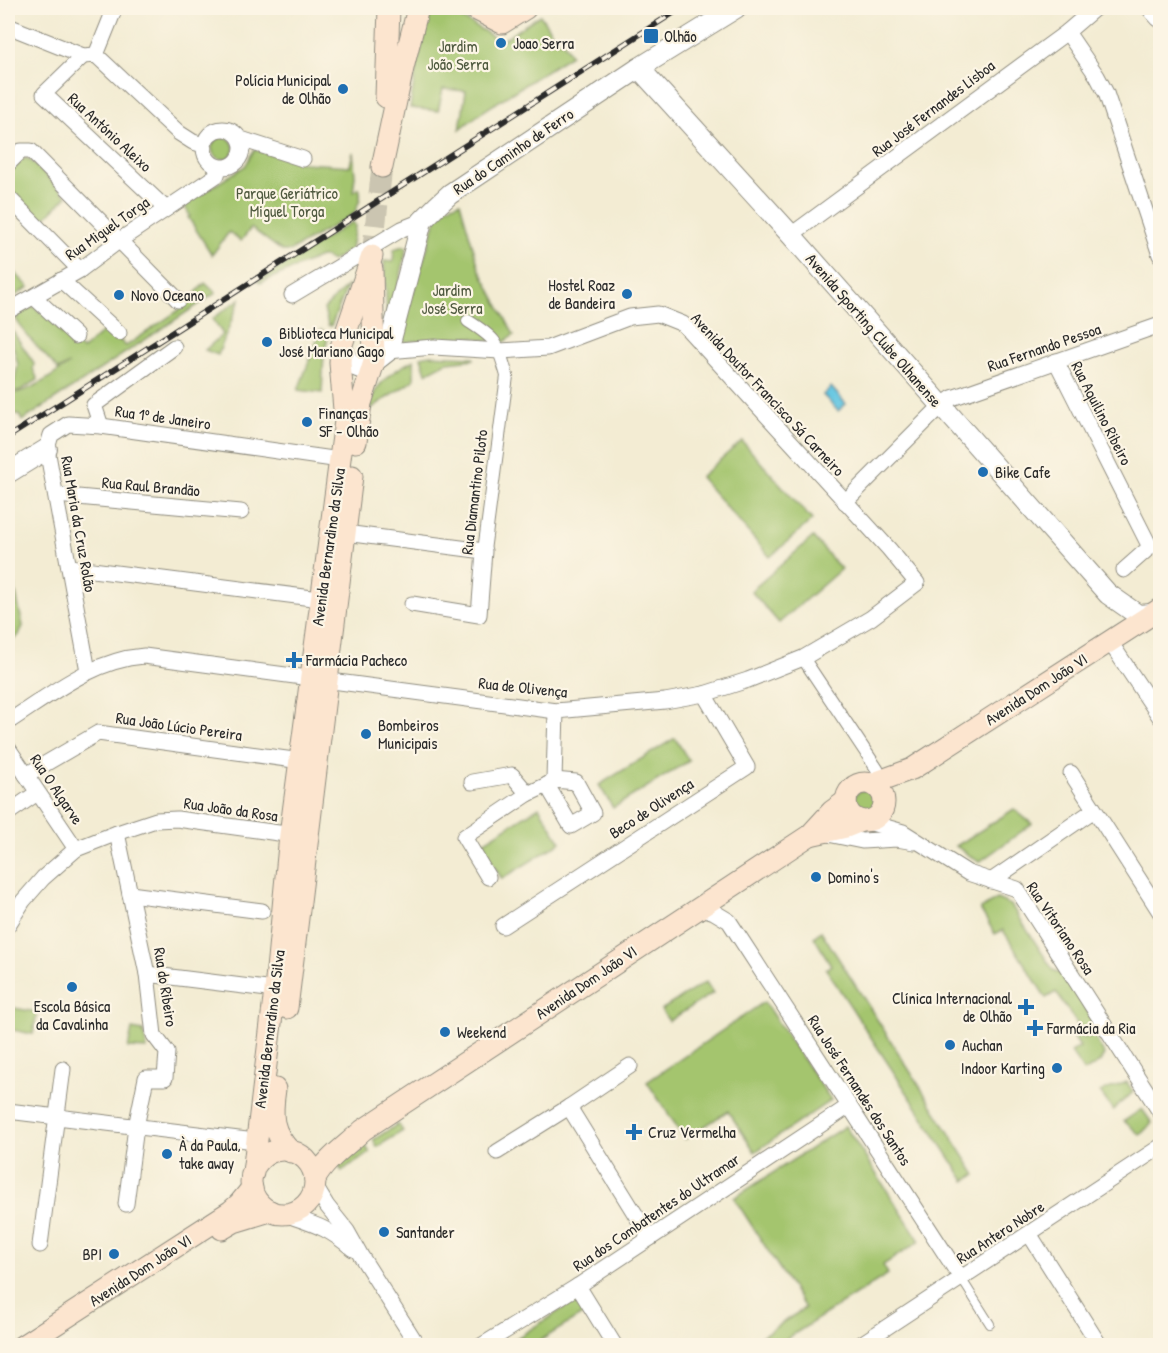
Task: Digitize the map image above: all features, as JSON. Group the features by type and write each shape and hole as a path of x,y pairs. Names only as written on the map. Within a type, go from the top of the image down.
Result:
{"main road":[{"path":"389,8 382,167 418,8"},
{"path":"473,8 502,23 526,8"},
{"name":"Avenida Bernardino da Silva","path":"252,1180 275,990 272,912 300,836 301,761 320,679 320,599 345,421 340,363 341,347 372,256 381,357 361,403 345,533 320,679 300,836 272,1110 279,1137 295,1153"},
{"name":"Avenida Dom João VI","path":"877,782 912,769 1156,612"},
{"name":"Avenida Dom João VI","path":"885,802 891,791 912,769"},
{"path":"877,782 885,802 879,817 865,821 856,819 848,812 846,801 850,790 854,786 877,782"},
{"name":"Avenida Dom João VI","path":"815,834 832,811 846,801"},
{"name":"Avenida Dom João VI","path":"295,1153 324,1149 363,1130 699,907 815,834 865,821"},
{"name":"Avenida Dom João VI","path":"315,1183 321,1169 363,1130"},
{"path":"272,1153 295,1153 312,1169 315,1183 308,1203 293,1213 277,1213 258,1202 252,1180 264,1157 272,1153"},
{"name":"Avenida Dom João VI","path":"34,1345 231,1211 240,1204 252,1180"},
{"name":"Avenida Dom João VI","path":"34,1345 225,1227 248,1217 277,1213"}],"street":[{"path":"89,56 116,8"},
{"name":"Rua do Caminho de Ferro","path":"292,295 402,229 422,221 450,194 639,68 736,8"},
{"name":"Rua José Fernandes Lisboa","path":"791,236 1066,32 1095,8"},
{"path":"1152,8 1161,17"},
{"path":"8,26 89,56 179,133 193,142 204,145"},
{"path":"1066,32 1106,93 1159,243"},
{"name":"Rua António Aleixo","path":"89,56 44,94 166,209"},
{"name":"Avenida Sporting Clube Olhanense","path":"639,68 1108,594 1138,615 1156,612"},
{"path":"241,139 243,151 241,157 232,165 219,167 206,157 204,145 209,134 220,128 232,130 241,139 303,159"},
{"path":"8,164 21,151 31,151 178,300"},
{"name":"Rua Miguel Torga","path":"8,311 80,270 120,240 217,176 219,167"},
{"path":"8,197 80,270"},
{"path":"341,347 346,358 355,367 365,367 381,357 422,221"},
{"path":"61,280 118,333"},
{"path":"33,297 76,336"},
{"name":"Avenida Doutor Francisco Sá Carneiro","path":"381,357 434,347 500,351 548,348 630,317 658,314 683,324 845,502 941,406"},
{"name":"Rua Diamantino Piloto","path":"412,604 479,615 484,551 507,375 500,351 492,336 468,321"},
{"name":"Rua Fernando Pessoa","path":"941,406 952,398 1161,325"},
{"name":"Rua 1º de Janeiro","path":"174,347 93,405 100,426 340,460"},
{"name":"Rua Aquilino Ribeiro","path":"1056,361 1150,547 1124,570"},
{"name":"Rua Maria da Cruz Rolão","path":"88,671 47,449 51,435 68,424 100,426"},
{"path":"8,473 47,449"},
{"name":"Rua Raul Brandão","path":"57,495 242,512"},
{"name":"Rua de Olivença","path":"8,722 88,671 124,657 144,656 556,711 665,701 704,694 748,680 803,658 872,618 917,583 845,502"},
{"path":"345,533 484,551"},
{"path":"69,567 320,599"},
{"name":"Avenida Sporting Clube Olhanense","path":"1108,594 1116,615 1114,639"},
{"path":"1114,639 1161,717"},
{"path":"803,658 877,769 877,782"},
{"name":"Beco de Olivença","path":"503,926 747,767 704,694"},
{"path":"488,877 464,837 528,794 550,783 556,711"},
{"name":"Rua João Lúcio Pereira","path":"26,775 98,733 301,761"},
{"name":"Rua O Algarve","path":"8,748 76,849"},
{"path":"1071,773 1161,912"},
{"path":"472,782 512,775 528,794"},
{"path":"8,813 37,793"},
{"name":"Rua Vitoriano Rosa","path":"991,881 1094,810"},
{"name":"Rua João da Rosa","path":"8,925 23,901 43,878 76,849 156,820 177,819 300,836"},
{"path":"865,821 903,832 968,873 991,881"},
{"name":"Rua do Ribeiro","path":"117,833 147,974 154,1035 167,1052 165,1077 146,1078 136,1127"},
{"path":"815,834 862,841 897,839 920,843"},
{"name":"Rua Vitoriano Rosa","path":"991,881 1017,889 1161,1112"},
{"path":"699,907 714,912 729,921 730,887"},
{"path":"130,894 272,912"},
{"name":"Rua José Fernandes dos Santos","path":"729,921 962,1278"},
{"path":"147,974 275,990"},
{"path":"497,1152 630,1066"},
{"path":"40,1245 63,1069"},
{"name":"Rua dos Combatentes do Ultramar","path":"481,1346 578,1286 849,1106"},
{"path":"569,1107 650,1238"},
{"path":"8,1112 255,1141"},
{"path":"126,1204 136,1127"},
{"name":"Rua Antero Nobre","path":"858,1346 1161,1147"},
{"path":"315,1183 327,1206 347,1231 418,1346"},
{"path":"277,1213 334,1233 361,1256"},
{"path":"1030,1234 1100,1346"},
{"path":"578,1286 615,1346"}],"lane":[{"path":"962,1278 990,1324"}],"green space":[{"name":"Jardim João Serra","path":"432,8 444,8 501,41 540,15 558,42 562,40 571,55 482,112 460,129 466,91 443,89 438,111 410,108 417,64"},
{"path":"223,137 231,140 234,148 231,156 223,159 215,156 212,148 215,140"},
{"name":"Parque Geriátrico Miguel Torga","path":"255,150 305,163 350,166 353,152 355,176 353,192 359,188 360,195 354,214 290,251 282,251 251,228 241,241 229,232 212,255 188,217 190,216 184,205 245,166"},
{"path":"25,158 30,160 67,196 42,221 8,187 8,173"},
{"name":"Jardim José Serra","path":"460,202 479,268 514,335 502,343 468,337 404,342 400,335 439,210"},
{"path":"350,223 354,223 355,226 351,249 332,261 320,257 260,283 258,281"},
{"path":"407,247 388,333 384,261 393,262 394,249"},
{"path":"8,266 29,287 8,300"},
{"path":"205,283 216,293 22,421 20,416 8,409 8,399 11,394 34,386 69,364 58,370 25,333 16,319 18,315 33,306 56,325 62,336 61,330 82,350 107,328 126,346 179,310"},
{"path":"348,285 331,326 328,325 324,309"},
{"path":"240,299 218,355 205,350 223,334 212,319"},
{"path":"9,326 34,363 33,369 38,380 19,391 12,391 18,365 8,331"},
{"path":"321,330 329,334 324,352 322,393 298,390"},
{"path":"430,355 473,357 474,359 447,362 426,373 421,357"},
{"path":"414,360 414,380 367,411 374,394 384,380"},
{"path":"742,441 812,520 770,557 700,477"},
{"path":"813,537 841,569 779,623 751,591"},
{"path":"8,559 23,626 19,635 8,643"},
{"path":"675,738 689,761 613,808 599,785"},
{"path":"865,790 874,793 877,802 874,811 865,814 856,811 853,802 856,793"},
{"path":"539,807 561,842 502,879 480,844"},
{"path":"1014,809 1032,824 979,862 956,846"},
{"path":"997,899 1011,905 1053,970 1064,975 1094,1021 1094,1025 1079,1027 1056,992 1046,998 1003,930 995,934 980,909"},
{"path":"821,931 976,1175 965,1181 826,969 831,965 814,937"},
{"path":"706,982 713,993 669,1021 661,1010"},
{"path":"764,1002 831,1100 755,1152 728,1111 685,1139 647,1082"},
{"path":"8,1007 37,1012 33,1034 8,1029"},
{"path":"132,1029 143,1031 147,1049 128,1048"},
{"path":"1071,1033 1083,1038 1094,1036 1104,1054 1100,1062 1084,1072 1071,1052 1080,1047"},
{"path":"1127,1082 1133,1092 1113,1110 1100,1092"},
{"path":"1142,1109 1152,1123 1140,1135 1124,1121"},
{"path":"398,1124 403,1131 377,1147 373,1140"},
{"path":"845,1126 920,1241 883,1265 888,1274 777,1345 748,1345 805,1308 734,1198"},
{"path":"365,1145 370,1153 342,1171 337,1163"},
{"path":"578,1299 587,1312 533,1345 510,1345 509,1343"}],"water":[{"path":"831,387 846,404 838,411 823,395"}],"tunnel":[{"path":"372,256 382,167"}],"railway":[{"path":"8,437 681,8"}],"place":[{"name":"Olhão","path":"651,36"},
{"name":"Joao Serra","path":"501,43"},
{"name":"Polícia Municipal de Olhão","path":"343,89"},
{"name":"Hostel Roaz de Bandeira","path":"627,294"},
{"name":"Novo Oceano","path":"119,295"},
{"name":"Biblioteca Municipal José Mariano Gago","path":"267,342"},
{"name":"Finanças SF - Olhão","path":"307,422"},
{"name":"Bike Cafe","path":"983,472"},
{"name":"Farmácia Pacheco","path":"294,660"},
{"name":"Bombeiros Municipais","path":"366,734"},
{"name":"Domino's","path":"816,877"},
{"name":"Escola Básica da Cavalinha","path":"72,987"},
{"name":"Clínica Internacional de Olhão","path":"1026,1007"},
{"name":"Farmácia da Ria","path":"1035,1028"},
{"name":"Weekend","path":"445,1032"},
{"name":"Auchan","path":"950,1045"},
{"name":"Indoor Karting","path":"1057,1068"},
{"name":"Cruz Vermelha","path":"634,1132"},
{"name":"À da Paula, take away","path":"167,1154"},
{"name":"Santander","path":"384,1232"},
{"name":"BPI","path":"114,1254"}]}
